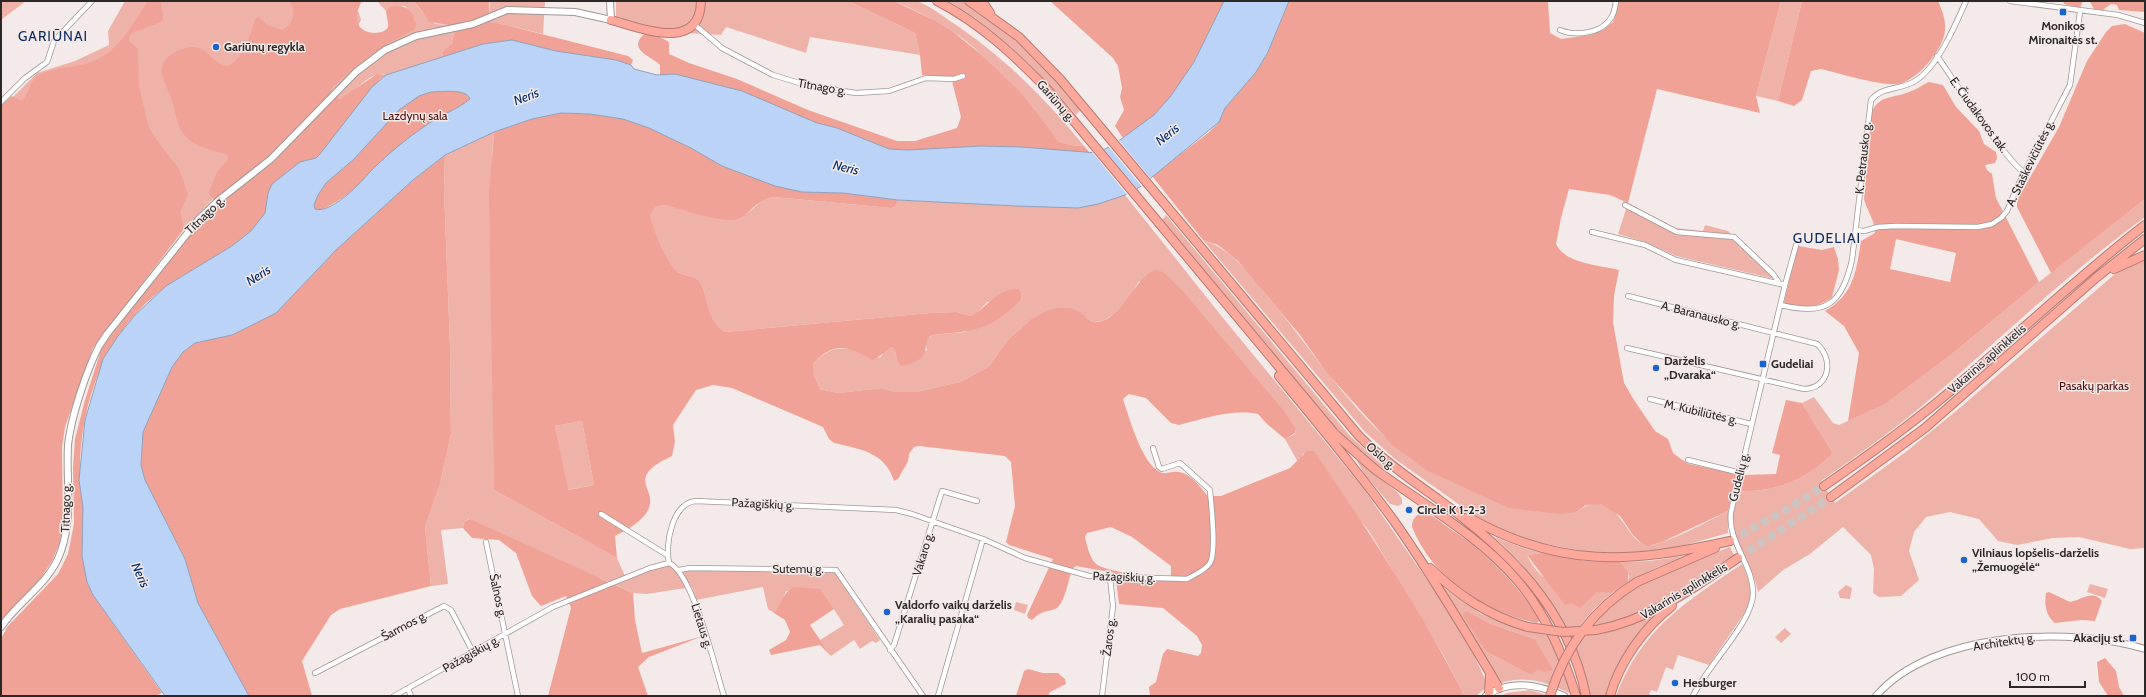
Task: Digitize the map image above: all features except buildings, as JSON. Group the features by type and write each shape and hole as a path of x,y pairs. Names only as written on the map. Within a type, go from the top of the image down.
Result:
{"highway":[{"path":"611,20 667,34 683,31 694,24 699,17 701,1"},
{"name":"Gariūnų g.","path":"937,1 961,15 1009,51 1047,89 1156,221"},
{"name":"Gariūnų g.","path":"969,1 1019,37 1039,56 1169,210"},
{"path":"982,1 991,16"},
{"name":"Oslo g.","path":"1169,210 1359,436 1378,455 1474,526 1506,554 1538,590 1554,614 1570,645 1586,696"},
{"name":"Oslo g.","path":"1156,221 1335,434 1375,469 1466,533 1500,562 1517,581 1532,600 1555,639 1562,654 1576,696"},
{"name":"Vakarinis aplinkkelis","path":"1824,486 1885,443 1947,395 2090,269 2145,225"},
{"name":"Vakarinis aplinkkelis","path":"1831,497 1955,404 2097,278 2145,239"},
{"path":"2097,278 2127,261 2145,255"},
{"path":"1195,268 1238,326 1361,477 1414,550 1499,688"},
{"name":"Vakarinis aplinkkelis","path":"1438,499 1513,540 1565,554 1634,557 1691,550 1730,541 1637,582 1613,598 1587,623 1565,657 1553,694"},
{"name":"Vakarinis aplinkkelis","path":"1414,550 1447,585 1490,614 1528,627 1563,632 1596,630 1614,627 1645,616 1697,586 1738,558"},
{"path":"1610,696 1622,668 1647,630 1665,612 1697,586"},
{"path":"1488,695 1491,687 1489,670"}],"street":[{"path":"1,102 25,78 47,62 54,41 92,1"},
{"path":"610,1 611,20"},
{"path":"1560,30 1575,34 1604,26 1614,14 1616,1"},
{"name":"K. Petrausko g.","path":"1781,305 1801,310 1811,310 1826,306 1834,299 1846,283 1849,274 1856,230 1871,100 1881,91 1915,81 1937,56 1949,39 1966,1"},
{"path":"2010,1 2080,12 2118,15 2145,23"},
{"name":"Titnago g.","path":"1,627 50,574 61,552 68,517 68,457 70,431 96,351 107,334 201,217 219,200 271,159 356,72 376,56 394,45 428,33 473,24 507,10 575,12 611,20"},
{"name":"A. Staškevičiūtės g.","path":"1856,230 1896,226 1978,226 1992,224 2007,211 2024,172 2070,85 2080,12"},
{"name":"Titnago g.","path":"694,24 722,48 735,56 772,74 806,85 856,92 889,91 926,78 954,79 963,76"},
{"name":"E. Čiudakovos tak.","path":"1937,56 2002,148 2018,168 2024,172"},
{"path":"1625,205 1677,232 1734,237 1782,284"},
{"path":"1592,232 1645,245 1676,260 1782,284"},
{"name":"Gudelių g.","path":"1693,696 1701,681 1747,615 1753,600 1749,573 1730,529 1731,512 1751,424 1781,305 1782,284 1797,242"},
{"name":"A. Baranausko g.","path":"1627,348 1808,389 1823,380 1827,371 1826,356 1823,349 1817,344 1628,296"},
{"name":"M. Kubiliūtės g.","path":"1650,400 1751,424"},
{"name":"Pažagiškių g.","path":"394,696 570,599 658,564 669,563 667,555 677,515 686,504 692,501 896,510 983,539 1025,558 1089,576 1187,579 1197,574 1208,565 1212,557 1210,490 1180,463 1162,469 1159,468 1153,448"},
{"path":"1688,460 1741,473"},
{"name":"Vakaro g.","path":"890,650 894,645 942,491 977,501"},
{"path":"601,514 667,555"},
{"path":"938,696 983,539"},
{"name":"Šalnos g.","path":"486,542 507,634 518,696"},
{"name":"Lietaus g.","path":"669,563 679,570 694,602 724,696"},
{"name":"Sutemų g.","path":"679,570 690,568 836,570 923,696"},
{"name":"Žaros g.","path":"1102,696 1113,606 1110,577"},
{"name":"Šarmos g.","path":"315,673 444,606 450,610 473,652"},
{"name":"Architektų g.","path":"1876,696 1892,680 1911,668 1957,650 1998,640 2035,636 2067,636 2104,640 2145,649"},
{"path":"1488,695 1499,688 1526,684 1543,687 1553,694 1564,696"},
{"path":"408,689 411,696"}],"green space":[{"path":"1,1 26,1 1,20"},
{"path":"125,1 355,1 361,20 354,34 208,194 213,199 184,229 182,223 1,109 37,73 75,61 109,45 108,31"},
{"path":"148,1 161,1 163,19 161,22 132,33 129,37 129,41 138,49 139,86 148,125 153,135 179,169 188,194 180,212 184,229 93,348 65,427 62,447 63,523 60,542 52,561 40,579 1,620 1,105 12,96 21,101 26,95 34,78 43,73 56,69 82,65 98,59 108,53 123,38"},
{"path":"290,1 362,1 357,13 357,21 360,28 373,33 385,30 388,27 386,11 389,7 399,6 407,8 412,14 416,24 414,30 391,42 370,56 332,89 331,93 340,99 377,74 386,75 380,79 320,154 316,158 300,162 265,216 251,231 221,253 177,279 145,304 127,324 112,347 100,371 90,397 84,424 80,482 83,506 83,551 85,573 93,595 162,693 155,696 1,696 1,639 7,627 58,574 68,554 74,524 73,468 75,439 85,400 102,347 191,232 219,205 208,194 217,172 228,160 228,155 195,144 183,133 178,124 172,100 162,74 164,63 171,54 182,49 193,47 203,50 218,63 229,66 243,51 255,19 259,17 267,25 282,30 289,24 293,17 293,9"},
{"path":"377,1 414,1 422,12 435,24 448,25 454,33 452,43 442,52 443,57 386,75 380,74 374,76 344,97 338,99 330,93 332,89 356,65 395,39 415,20 405,6 389,7 386,11"},
{"path":"414,1 490,1 490,23 498,23 628,56 633,60 631,65 616,60 556,51 512,40 483,44 443,57 442,52 452,43 454,33 448,25 430,22"},
{"path":"490,1 545,1 543,34 498,23 490,23"},
{"path":"616,1 848,1 915,33 920,55 810,37 806,53 726,27 721,35 671,32 619,21 616,18"},
{"path":"848,1 894,1 934,20 952,31 982,55 1022,94 1058,141 1070,145 1084,146 1090,153 1022,147 981,146 908,150 889,149 837,128 817,123 675,74 660,75 660,65 642,52 638,44 639,40 644,34 656,35 669,42 669,54 689,63 737,79 808,110 897,141 915,141 957,128 961,117 951,77 922,75 920,55 915,33"},
{"path":"894,1 916,1 925,4 969,34 1022,78 1054,111 1084,146 1070,145 1058,141 993,66 974,47 941,24"},
{"path":"948,1 962,1 1010,35 1047,71 1080,110 1076,115 1017,52 967,12"},
{"path":"1050,1 1224,1 1194,61 1177,89 1151,117 1123,138 1115,126 1124,110 1120,97 1122,88 1118,66 1113,58"},
{"path":"1289,1 1548,1 1550,33 1561,39 1590,35 1603,30 1613,22 1619,1 1781,1 1756,96 1760,113 1657,89 1628,203 1610,195 1569,189 1556,244 1561,251 1575,260 1619,270 1614,296 1613,322 1624,383 1655,431 1668,439 1673,453 1689,464 1737,474 1728,511 1662,542 1648,546 1642,544 1633,535 1620,516 1601,504 1586,505 1576,512 1559,514 1509,508 1426,470 1392,445 1327,373 1300,335 1238,261 1218,245 1203,240 1152,176 1208,133 1219,122 1225,108 1256,72 1268,52"},
{"path":"1781,1 1802,1 1778,101 1756,96"},
{"path":"1802,1 1938,1 1945,23 1945,30 1940,46 1928,64 1912,78 1904,82 1889,84 1859,79 1821,69 1811,71 1802,100 1794,106 1778,101"},
{"path":"2063,1 2083,1 2080,8 2064,4"},
{"path":"2083,1 2145,1 2145,12 2119,10 2117,5 2111,4 2103,10 2094,9 2090,2"},
{"path":"2125,24 2145,33 2145,199 2051,273 2017,207 2017,200 2059,127 2087,61 2106,32 2112,26"},
{"path":"1929,82 1943,85 1956,107 1979,131 1984,144 1996,152 1997,158 1995,163 1985,165 1987,170 1992,174 1996,198 2039,282 1952,354 1884,405 1848,421 1859,353 1844,326 1825,311 1835,304 1848,290 1855,272 1861,241 1875,233 1874,224 1864,199 1871,112 1879,102 1887,98 1912,91","holes":["1896,239 1956,253 1950,282 1890,269"]},
{"name":"Lazdynų sala","path":"431,92 459,92 464,93 470,99 411,137 346,195 321,210 315,209 314,205 318,195 326,183 354,159 399,110 419,96"},
{"path":"561,113 590,114 623,119 649,128 691,148 722,166 802,192 842,193 898,200 895,207 891,208 774,197 761,201 742,217 730,220 712,218 663,205 656,207 650,214 657,237 666,255 675,269 680,273 699,281 704,291 711,316 719,327 725,332 930,313 957,312 971,316 1004,292 1018,289 1021,293 1021,300 1000,318 990,324 971,330 932,335 926,342 923,355 912,363 901,366 897,361 895,350 892,347 872,360 856,351 848,349 841,348 828,352 813,364 813,373 820,389 838,393 882,388 895,392 916,392 960,382 988,367 1009,339 1030,320 1056,308 1070,308 1078,311 1092,322 1102,321 1111,317 1118,310 1147,275 1155,270 1163,272 1181,289 1283,410 1296,429 1295,433 1285,439 1267,424 1258,414 1248,413 1228,413 1179,425 1171,423 1146,398 1129,394 1123,399 1137,439 1147,460 1160,472 1178,472 1187,475 1195,481 1208,496 1221,496 1290,468 1307,451 1314,451 1373,539 1410,599 1462,691 1462,696 1150,696 1149,687 1156,682 1163,654 1167,649 1198,656 1201,653 1202,645 1197,636 1163,608 1119,604 1115,573 1076,566 1072,569 1066,592 1058,607 1041,613 1032,620 1028,618 1027,615 1053,559 1009,545 1006,542 1015,506 1011,462 1005,456 919,446 914,447 909,454 907,464 899,478 894,481 890,471 884,464 870,453 853,447 834,443 829,439 823,427 732,388 713,385 696,390 673,425 675,442 672,456 662,461 649,471 645,479 649,494 649,508 634,525 615,536 617,558 494,490 489,195 494,132 532,119","holes":["582,421 594,485 568,490 555,426","1111,527 1132,537 1171,566 1171,576 1154,576 1119,572 1095,563 1087,547 1085,537 1087,533"]},
{"path":"494,132 492,154 494,490 617,558 625,576 610,582 584,572 469,519 464,522 463,528 441,530 448,584 431,586 425,527 440,484 451,434 450,346 444,190 445,155"},
{"path":"445,155 444,190 450,346 451,434 440,484 425,527 431,586 340,609 331,615 302,661 312,696 249,696 198,603 185,559 145,480 141,465 143,432 172,367 183,352 195,343 232,335 276,313 336,250 413,180"},
{"path":"1125,195 1223,318 1363,488 1448,610 1470,647 1487,683 1487,687 1476,696 1462,696 1462,691 1445,658 1369,531 1304,453 1298,462 1285,439 1295,434 1296,429 1139,281 1120,308 1107,319 1092,322 1086,317 1030,320 1009,339 988,367 960,382 916,392 895,392 882,388 838,393 820,389 813,373 813,364 821,356 836,349 844,349 861,352 880,358 885,350 892,347 895,350 897,361 927,350 925,341 932,335 965,332 1021,300 987,302 977,313 971,316 957,312 930,313 725,332 719,327 711,316 704,291 699,281 680,273 671,263 657,237 649,214 656,207 663,205 705,216 727,218 737,217 745,214 763,200 774,197 891,208 895,207 898,200 1017,206 1098,204"},
{"name":"Pasakų parkas","path":"2145,199 2145,217 2064,281 1907,418 1879,440 1821,481 1835,503 1907,451 1955,412 2123,267 2145,258 2145,548 2130,549 2079,537 2053,538 2017,545 1998,541 1979,519 1950,512 1926,517 1914,532 1909,551 1919,580 1901,596 1879,597 1873,593 1874,569 1871,555 1843,527 1810,554 1783,570 1758,592 1756,582 1736,534 1733,524 1733,515 1740,491 1765,490 1789,483 1812,471 1831,455 1832,452 1802,403 1814,397 1833,423 1839,425 1884,405 1952,354 2039,282"},
{"path":"1628,203 1675,228 1703,231 1705,225 1728,231 1775,279 1676,256 1645,242 1618,234"},
{"path":"1166,215 1350,436 1388,470 1370,460 1343,436 1311,401 1165,224 1162,220"},
{"path":"1203,240 1224,250 1241,264 1328,373 1371,423 1394,445 1418,463 1443,477 1576,512 1590,505 1602,504 1611,509 1619,517 1639,542 1647,545 1664,542 1728,511 1728,533 1675,548 1627,553 1588,552 1535,542 1498,529 1471,513 1395,459 1365,432"},
{"path":"1798,246 1822,250 1834,247 1838,259 1839,270 1832,297 1821,304 1799,306 1786,304 1784,302"},
{"path":"1786,400 1802,403 1832,452 1831,455 1812,471 1789,483 1765,490 1740,491 1743,475 1776,474 1780,455 1772,453"},
{"path":"582,421 594,485 567,490 555,426"},
{"path":"1357,461 1360,461 1398,493 1402,499 1402,504 1398,506 1390,504 1365,475"},
{"path":"1426,513 1463,537 1488,558 1521,593 1540,620 1537,623 1498,611 1480,602 1462,590 1447,577 1421,546 1412,527 1413,521 1416,517 1420,514"},
{"path":"470,519 633,593 635,620 642,653 703,636 649,657 638,667 648,696 548,696 571,608 566,596 541,606 532,596 516,553 499,540 472,538 463,528 464,522"},
{"path":"1494,537 1526,549 1542,553 1527,555 1534,568 1544,577 1559,583 1612,593 1593,610 1578,628 1583,636 1624,627 1659,613 1606,696 1591,696 1576,650 1555,609 1542,589 1527,571"},
{"path":"1730,547 1734,555 1666,600 1629,617 1589,627 1619,599 1649,579 1671,569"},
{"path":"1542,553 1586,561 1620,562 1628,572 1628,582 1612,593 1597,592 1580,608 1572,603 1565,605 1527,555"},
{"path":"1690,555 1658,567 1628,582 1629,576 1620,562 1650,561"},
{"path":"1742,564 1750,585 1748,608 1709,665 1678,655 1673,670 1666,667 1657,692 1651,690 1649,696 1616,696 1626,673 1638,652 1667,619 1702,591"},
{"path":"667,565 684,570 786,571 788,575 797,574 800,571 834,571 880,640 876,643 872,641 860,649 854,640 831,656 820,640 844,625 821,589 786,591 781,605 774,613 768,609 763,587 696,600 692,587 647,594 633,593 614,584"},
{"path":"2090,584 2108,589 2105,598 2087,592"},
{"path":"1846,585 1852,588 1850,599 1840,598 1838,592"},
{"path":"1441,586 1481,614 1514,627 1548,635 1560,659 1572,694 1536,681 1519,680 1499,683","holes":["1467,611 1491,624 1535,639 1531,675 1487,652"]},
{"path":"793,587 821,589 834,609 810,625 831,656 820,645 771,655 769,650 786,640 790,632 785,620 774,613 784,596"},
{"path":"2049,592 2070,602 2087,596 2095,596 2102,601 2095,621 2081,620 2055,623 2048,613 2045,601 2046,593"},
{"path":"1016,602 1028,605 1025,614 1014,610"},
{"path":"1467,611 1491,624 1535,639 1553,670 1545,672 1538,669 1531,675 1487,652 1464,618 1463,613"},
{"path":"1785,628 1791,634 1781,643 1775,637"},
{"path":"2105,658 2116,671 2119,687 2124,696 2108,696 2099,682 2097,662"},
{"path":"1028,669 1043,673 1058,673 1065,679 1066,684 1050,692 1048,696 1016,696 1024,671"},
{"path":"1530,690 1550,696 1500,696 1507,693"}],"water":[{"name":"Neris","path":"1224,1 1289,1 1268,52 1256,72 1225,108 1219,122 1140,187 1125,195 1098,204 1078,208 898,200 843,193 802,192 775,186 722,166 691,148 649,128 623,119 590,114 561,113 532,119 494,132 445,155 413,180 336,250 276,313 232,335 195,343 183,352 172,367 143,432 141,465 145,480 185,559 198,603 249,696 165,696 93,595 87,582 82,556 83,507 79,480 85,420 103,359 118,336 135,315 166,286 232,246 251,231 265,213 268,193 272,184 300,162 316,158 372,87 386,75 483,44 512,40 556,51 616,60 631,65 634,69 657,75 675,74 742,91 817,123 837,128 889,149 908,150 981,146 1022,147 1097,153 1113,145 1154,115 1170,97 1194,62","holes":["431,92 459,92 464,93 470,99 428,124 404,142 381,161 357,186 336,203 328,207 315,209 314,205 318,195 326,183 354,159 399,110 419,96"]}],"pier":[{"path":"1118,139 1151,179 1142,187 1108,146"},
{"path":"1103,148 1138,190 1128,196 1091,151"}],"tunnel":[{"path":"1730,541 1786,510 1824,486"},
{"path":"1738,558 1831,497"}],"place":[{"name":"Monikos Mironaitės st.","path":"2063,12"},
{"name":"Gariūnų regykla","path":"216,47"},
{"name":"Gudeliai","path":"1763,364"},
{"name":"Darželis „Dvaraka“","path":"1656,368"},
{"name":"Circle K 1-2-3","path":"1409,510"},
{"name":"Vilniaus lopšelis-darželis „Žemuogėlė“","path":"1964,560"},
{"name":"Valdorfo vaikų darželis „Karalių pasaka“","path":"887,612"},
{"name":"Akacijų st.","path":"2133,638"},
{"name":"Hesburger","path":"1675,683"}],"district":[{"name":"GARIŪNAI","path":"53,36"},
{"name":"GUDELIAI","path":"1827,238"}]}
